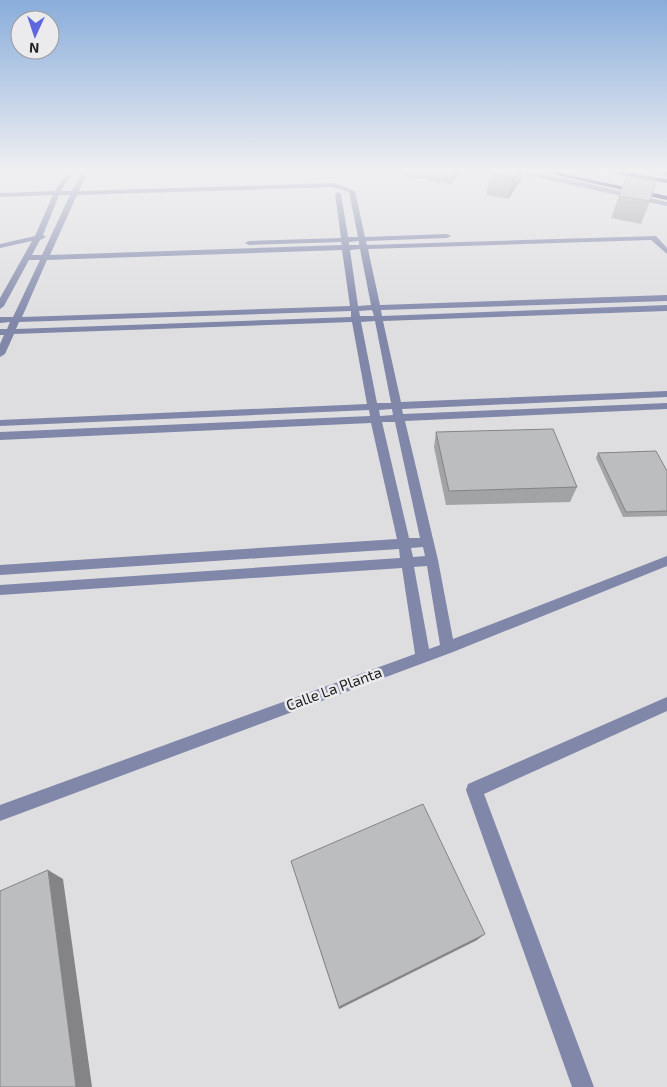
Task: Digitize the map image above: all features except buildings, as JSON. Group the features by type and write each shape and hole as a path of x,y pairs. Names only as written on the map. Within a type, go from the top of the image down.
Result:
{"street":[{"path":"0,306 38,237 45,221"},
{"path":"0,354 12,332 61,221"},
{"path":"344,221 355,314 373,407 404,544 423,657"},
{"path":"358,221 399,418 432,560 448,648"},
{"path":"0,246 55,234"},
{"path":"363,244 482,235 654,236 667,240"},
{"path":"482,235 488,244"},
{"path":"28,254 345,244 488,244 654,236"},
{"path":"654,236 667,252"},
{"path":"0,332 355,314 375,307 667,298"},
{"path":"0,320 355,314 378,319 667,308"},
{"path":"0,423 667,394"},
{"path":"0,436 667,406"},
{"path":"0,570 427,542"},
{"path":"0,590 432,560"},
{"name":"Calle La Planta","path":"0,813 448,648 667,561"},
{"path":"583,1087 474,790 664,710"}]}
